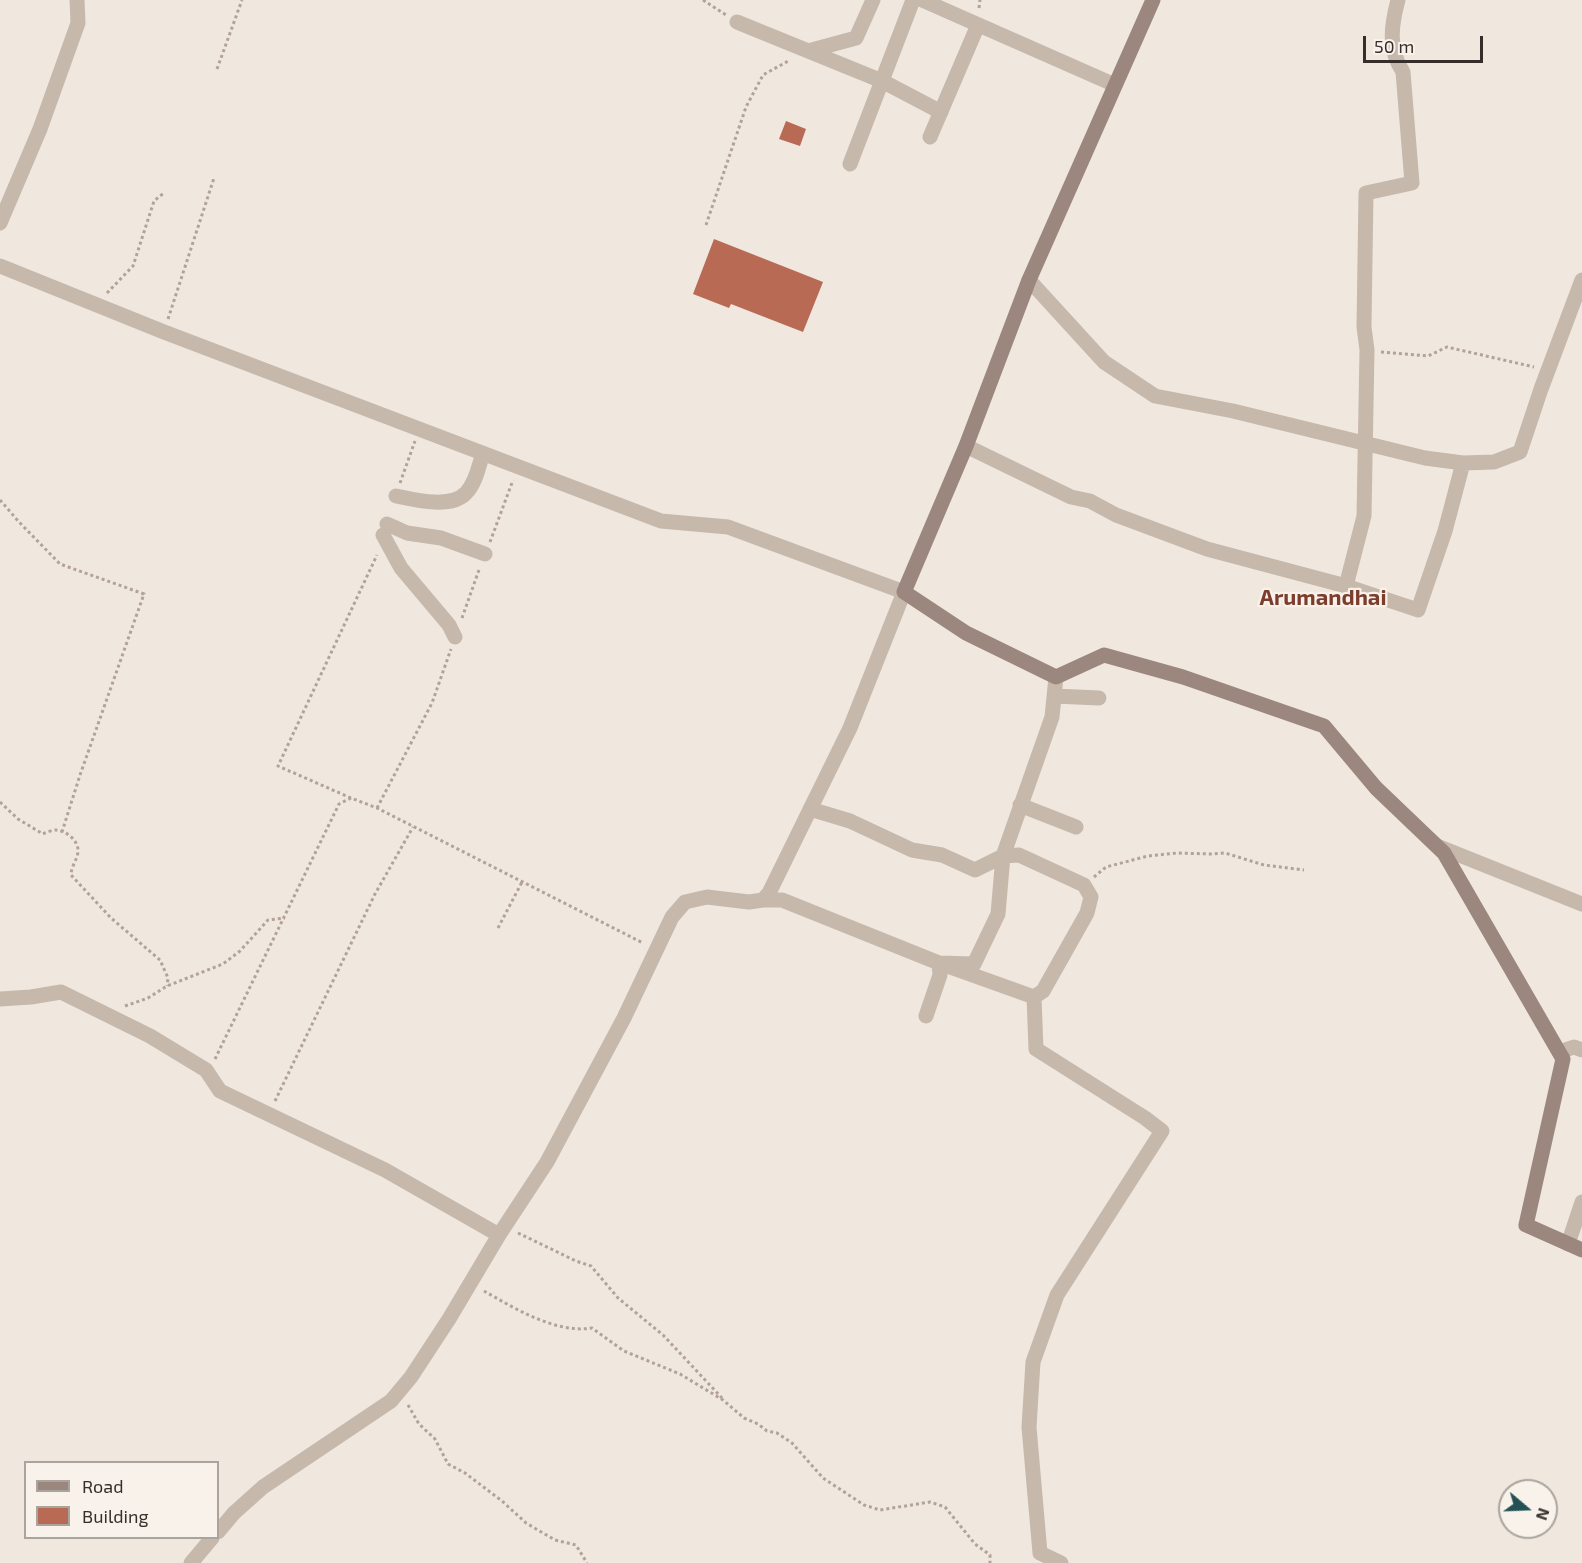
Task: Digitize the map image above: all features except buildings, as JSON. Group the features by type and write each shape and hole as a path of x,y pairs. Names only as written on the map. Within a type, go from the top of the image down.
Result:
{"street":[{"path":"0,223 40,129 78,23 77,0"},
{"path":"808,51 856,38 873,0"},
{"path":"850,164 913,0"},
{"path":"922,0 1115,85"},
{"path":"763,900 769,893 850,728 966,446 1029,280 1153,0"},
{"path":"1346,586 1364,516 1367,350 1364,327 1366,193 1412,183 1402,72 1395,60 1391,39 1398,0"},
{"path":"737,22 882,81 941,112"},
{"path":"930,137 978,25"},
{"path":"0,266 164,332 660,521 728,527 904,592 966,633 1056,677"},
{"path":"1029,280 1104,362 1155,396 1233,411 1425,458 1463,463 1494,462 1520,452 1582,280"},
{"path":"966,446 1071,497 1090,501 1116,515 1207,549 1346,586 1418,610 1445,531 1463,463"},
{"path":"396,496 427,502 449,501 466,494 483,453"},
{"path":"385,529 441,538 485,554"},
{"path":"385,529 401,568 449,625 455,637"},
{"path":"1056,677 1104,655 1183,677 1324,726 1376,788 1444,853 1563,1059 1526,1225 1575,1247 1582,1202"},
{"path":"939,963 974,964 998,914 1003,856 1052,717 1056,677"},
{"path":"1054,696 1099,698"},
{"path":"1020,805 1076,827"},
{"path":"810,809 850,821 912,850 942,855 975,870 1003,856 1019,855 1084,885 1092,897 1087,913 1043,991 1034,998"},
{"path":"1437,846 1582,904"},
{"path":"219,1531 234,1513 263,1487 391,1401 399,1391 472,1284 499,1235 547,1162 624,1018 672,917 685,902 707,897 749,902 782,900 939,963 1034,998"},
{"path":"926,1016 940,975 939,963"},
{"path":"0,999 61,992 150,1036 206,1070 220,1091 385,1170 499,1235"},
{"path":"1034,998 1036,1049 1162,1131 1057,1295 1033,1362 1029,1427 1040,1553 1061,1563"},
{"path":"1559,1052 1574,1047 1582,1050"},
{"path":"191,1563 211,1539"}],"path":[{"path":"218,69 242,0"},
{"path":"703,0 737,22"},
{"path":"706,225 746,107 763,75 808,51"},
{"path":"164,332 214,178"},
{"path":"95,305 133,266 153,201 165,192"},
{"path":"1367,350 1428,356 1447,347 1548,370"},
{"path":"396,496 419,429"},
{"path":"0,500 60,564 144,594 80,775 63,832"},
{"path":"385,529 374,562 278,766 377,808 656,949"},
{"path":"206,1070 217,1057 339,804 351,798"},
{"path":"0,802 18,819 43,834 55,830 68,834 76,843 78,851 70,875 111,918 160,960 168,978 167,986"},
{"path":"268,1115 375,894 413,827"},
{"path":"1084,885 1106,867 1148,856 1177,853 1225,852 1264,865 1305,870"},
{"path":"498,928 522,882"},
{"path":"107,1015 123,1006 148,998 167,986 223,964 240,951 268,920 285,918"},
{"path":"499,1235 514,1231 591,1266 618,1298 663,1335 723,1400 744,1418 767,1431 777,1433 792,1443 823,1478 864,1505 880,1510 930,1502 945,1507 975,1544 990,1555 990,1563"},
{"path":"472,1284 554,1325 580,1330 591,1328 624,1351 680,1374 723,1400"},
{"path":"399,1391 419,1424 435,1439 448,1464 465,1473 526,1523 555,1540 576,1545 587,1563"}],"district":[{"name":"Arumandhai","path":"1323,598"}]}
